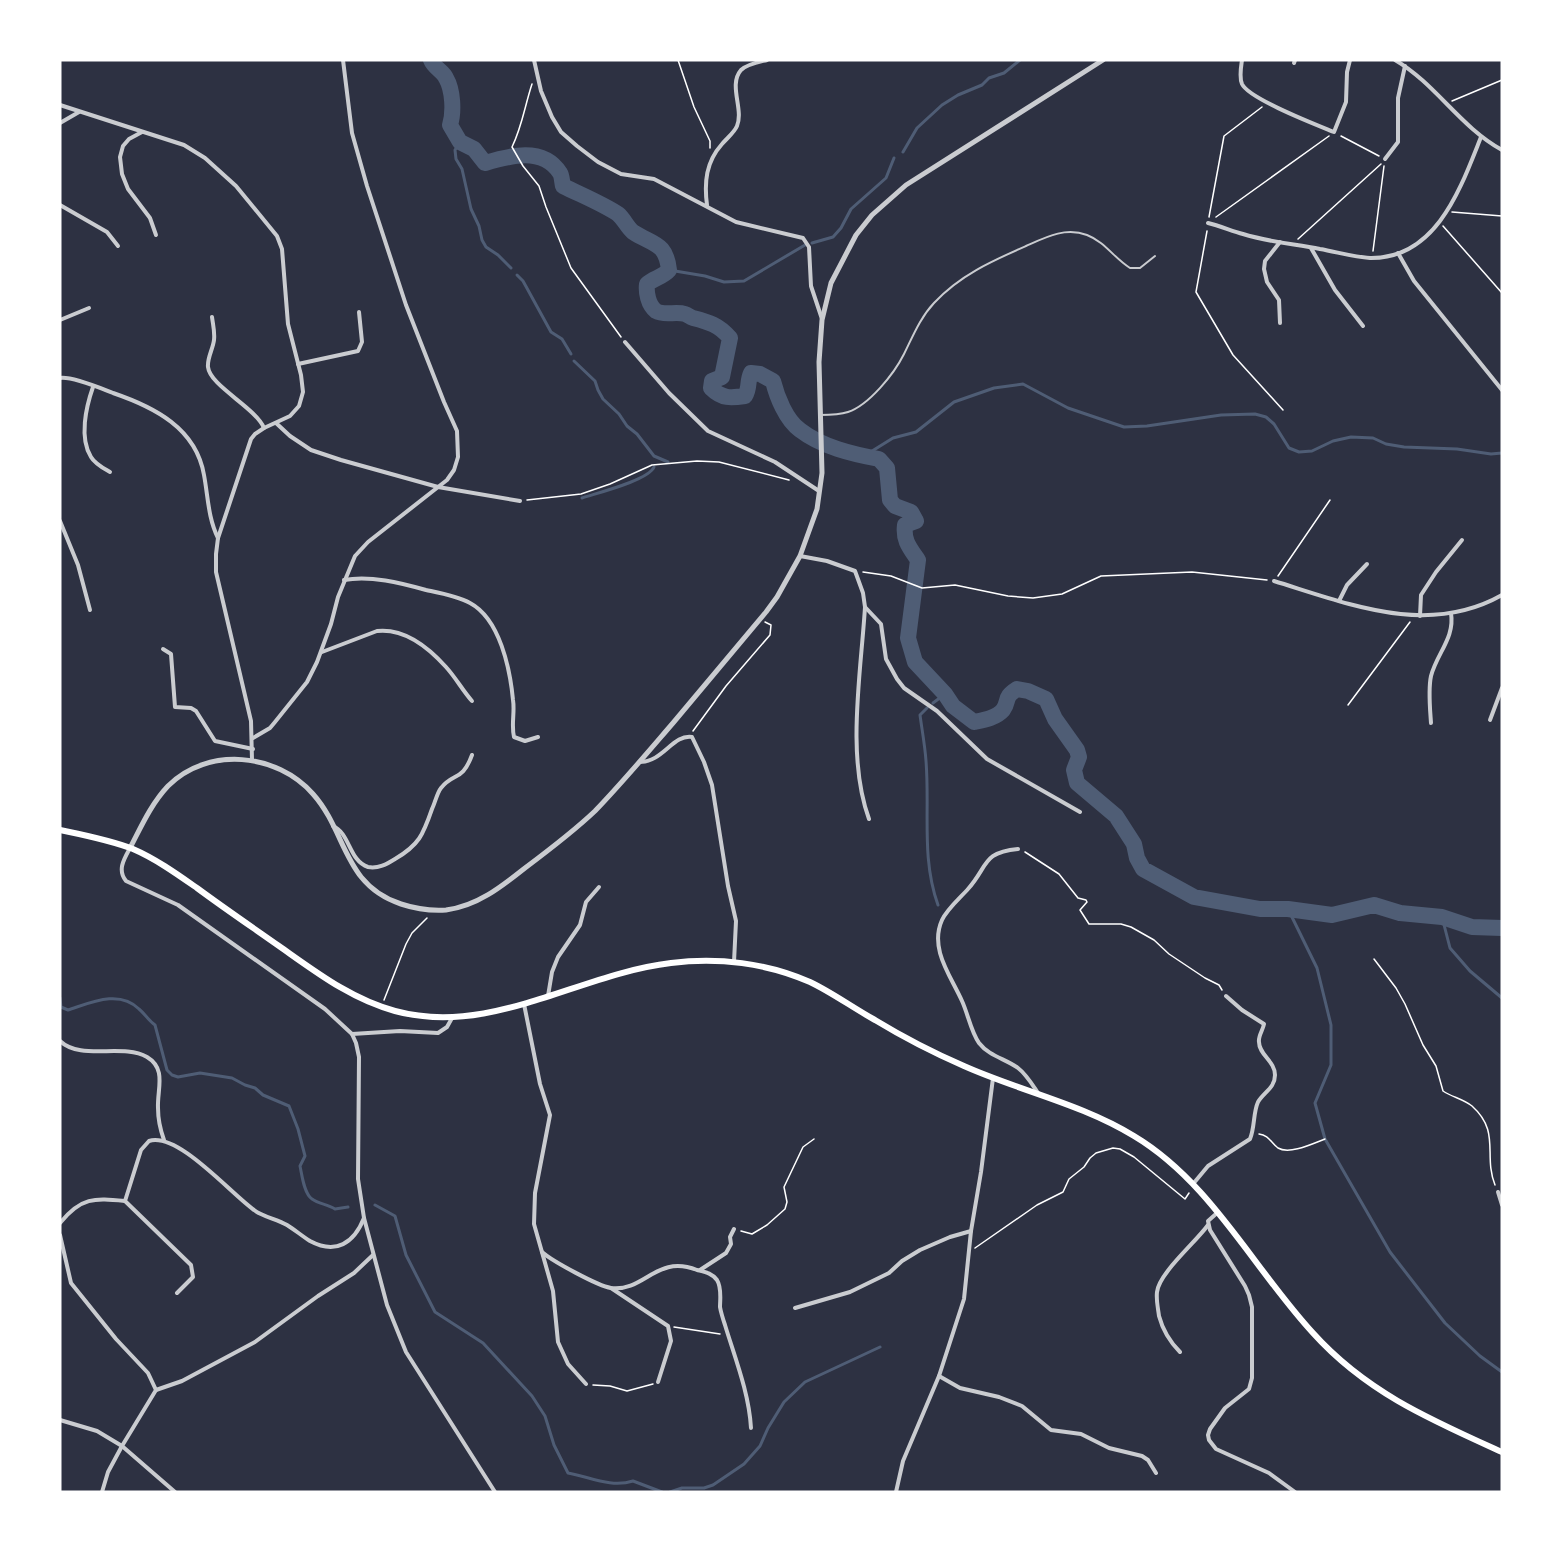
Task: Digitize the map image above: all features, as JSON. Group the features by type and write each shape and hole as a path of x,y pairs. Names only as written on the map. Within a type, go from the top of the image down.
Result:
{"main road":[{"path":"60,830 130,848 168,869 340,988 382,1007 410,1014 452,1018 486,1014 633,970 667,963 734,962 766,967 809,982 949,1059 993,1078 1094,1115 1136,1136 1170,1162 1193,1184 1298,1316 1342,1362 1397,1402 1502,1452"}],"street":[{"path":"253,738 270,728 307,682 321,652 344,580 355,556 368,542 451,476 459,447 457,431 406,305 367,186 352,133 343,60"},
{"path":"534,60 541,91 561,132 610,169 621,174 654,179 736,222 803,238 807,242 810,254 811,286 822,320"},
{"path":"707,205 705,179 713,158 737,126 738,75 749,65 767,60"},
{"path":"495,1492 406,1352 387,1305 364,1218 358,1179 359,1057 352,1034 325,1009 255,961 215,930 178,905 126,881 122,876 122,866 151,808 168,786 178,778 208,764 224,760 252,760 281,769 305,785 315,796 356,871 372,888 396,902 433,910 458,908 504,884 555,845 586,818 639,762 777,597 800,556 815,516 820,491 822,453 819,362 822,320 831,283 856,235 872,215 906,185 1103,60"},
{"path":"1242,60 1240,77 1244,87 1298,118 1335,132 1346,102 1347,72 1350,60"},
{"path":"1395,60 1421,78 1481,137 1502,150"},
{"path":"1385,159 1398,142 1398,98 1405,66"},
{"path":"60,105 184,146 205,158 236,186 272,229 282,249 288,324 303,384 302,400 290,416 255,434 246,449 218,538 216,554 216,572 248,705 253,738 252,760"},
{"path":"60,123 80,112"},
{"path":"142,131 125,142 121,151 122,174 128,189 150,218 156,235"},
{"path":"1208,223 1244,235 1372,258 1398,253 1417,242 1448,212 1458,194 1481,137"},
{"path":"60,205 107,232 118,246"},
{"path":"1280,242 1265,261 1264,269 1267,282 1279,300 1280,323"},
{"path":"1311,247 1335,290 1363,326"},
{"path":"1398,253 1414,281 1502,390"},
{"path":"60,320 89,308"},
{"path":"298,364 358,351 362,342 359,312"},
{"path":"212,317 214,340 208,363 209,372 258,416 264,428"},
{"path":"625,342 669,393 708,431 775,462 820,491"},
{"path":"60,378 76,380 122,396 156,412 188,436 202,464 209,510 218,538"},
{"path":"93,387 87,405 86,442 92,459 110,472"},
{"path":"276,423 311,450 341,460 438,487 520,501"},
{"path":"60,521 78,565 90,610"},
{"path":"1420,616 1421,595 1462,540"},
{"path":"800,556 827,561 855,571 863,593 866,607 857,735 859,778 863,803 869,819"},
{"path":"1340,601 1347,585 1367,564"},
{"path":"344,580 374,580 421,588 462,599 477,608 498,635 507,658 514,703 514,737 525,741 538,737"},
{"path":"1274,581 1340,601 1414,616 1451,614 1470,610 1502,595"},
{"path":"866,607 880,624 886,659 904,688 937,711 987,759 1080,812"},
{"path":"1431,723 1431,678 1439,654 1452,628 1451,614"},
{"path":"321,652 377,631 402,633 446,667 472,701"},
{"path":"163,649 171,654 176,707 191,708 196,711 214,741 253,749"},
{"path":"1490,720 1502,688"},
{"path":"639,762 654,760 676,742 689,736 699,750 712,784 728,886 736,921 734,962"},
{"path":"332,826 341,831 356,856 365,865 375,867 387,863 410,850 420,841 440,789 466,770 472,755"},
{"path":"1018,849 1000,853 987,860 981,867 975,880 941,921 938,952 963,1002 979,1043 988,1051 1020,1069 1040,1096"},
{"path":"548,996 552,972 558,957 580,925 586,902 599,887"},
{"path":"1193,1184 1208,1166 1245,1143 1252,1133 1258,1103 1270,1089 1275,1078 1273,1066 1262,1053 1259,1045 1263,1022 1242,1010 1226,996"},
{"path":"524,1003 540,1084 550,1115 534,1206 536,1232 553,1291 560,1349 568,1364 586,1384"},
{"path":"352,1034 400,1031 438,1033 447,1027 452,1018"},
{"path":"60,1041 72,1048 137,1053 152,1061 160,1072 158,1119 164,1141"},
{"path":"896,1492 903,1461 939,1376 964,1299 971,1231 993,1078"},
{"path":"125,1201 143,1146 155,1139 175,1146 194,1159 259,1213 288,1226 310,1240 336,1247 349,1241 359,1230 364,1218"},
{"path":"1498,1192 1502,1204"},
{"path":"60,1223 78,1205 87,1200 125,1201 191,1265 193,1277 177,1293"},
{"path":"1180,1352 1171,1343 1162,1326 1157,1306 1157,1291 1171,1268 1197,1240 1210,1217 1217,1213"},
{"path":"1208,1224 1245,1286 1252,1307 1250,1387 1225,1408 1210,1429 1209,1440 1216,1449 1269,1473 1295,1492"},
{"path":"700,1270 726,1253 731,1244 730,1237 734,1229"},
{"path":"795,1308 850,1292 890,1273 902,1261 920,1250 971,1231"},
{"path":"60,1235 71,1283 108,1330 148,1373 156,1390"},
{"path":"542,1251 562,1265 610,1288 668,1326 670,1341 658,1382"},
{"path":"102,1492 108,1472 156,1390 182,1381 255,1342 354,1273 373,1255"},
{"path":"610,1288 631,1285 664,1267 689,1266 708,1272 716,1279 720,1310 746,1397 751,1428"},
{"path":"939,1376 960,1388 999,1397 1022,1406 1051,1430 1082,1434 1109,1448 1142,1456 1148,1460 1155,1473"},
{"path":"60,1420 98,1431 122,1446 174,1492"}],"lane":[{"path":"820,415 848,412 865,402 897,364 916,329 936,301 959,280 990,262 1052,234 1073,231 1098,241 1130,268 1140,268 1155,256"}],"path":[{"path":"678,60 694,107 710,141 713,158"},
{"path":"1446,104 1502,80"},
{"path":"534,81 525,104 522,123 512,147 539,186 572,268 625,342"},
{"path":"1268,102 1224,136 1196,292 1233,355 1283,410"},
{"path":"1208,223 1335,132 1385,159"},
{"path":"1293,244 1385,159"},
{"path":"1372,258 1385,159"},
{"path":"1448,212 1502,216"},
{"path":"1440,222 1502,293"},
{"path":"520,501 581,494 652,465 697,461 718,462 782,479 805,480"},
{"path":"855,571 891,576 922,588 955,585 1008,596 1033,598 1062,594 1101,576 1192,572 1274,581 1330,500"},
{"path":"1348,705 1414,616"},
{"path":"689,736 726,686 770,635 771,625 759,620"},
{"path":"1018,849 1050,867 1059,874 1078,898 1086,900 1087,902 1080,910 1089,924 1121,924 1131,927 1154,940 1169,954 1205,978 1219,985 1226,996"},
{"path":"382,1007 406,944 412,933 433,910"},
{"path":"1374,958 1405,1004 1423,1045 1436,1065 1443,1090 1472,1107 1483,1120 1491,1139 1490,1166 1498,1192"},
{"path":"1252,1133 1267,1136 1283,1150 1295,1149 1325,1139"},
{"path":"734,1229 752,1234 780,1216 787,1202 784,1187 802,1147 814,1140"},
{"path":"970,1253 1022,1214 1063,1192 1069,1179 1080,1171 1096,1153 1113,1148 1120,1149 1134,1157 1185,1199 1188,1195"},
{"path":"668,1326 728,1335"},
{"path":"586,1384 610,1386 627,1391 658,1382"}],"waterway":[{"path":"431,60 445,76 450,89 452,108 450,125 460,142 474,149 485,163 525,155 544,159 560,173 563,186 618,214 633,232 662,249 669,270 647,284 648,298 653,308 663,313 685,314 709,323 718,327 730,338 722,377 712,381 711,388 727,397 745,396 751,373 760,374 773,381 786,414 800,430 828,445 879,459 887,468 890,500 895,506 911,512 916,521 905,525 907,543 918,560 908,638 915,662 953,706 974,722 1000,713 1008,697 1017,689 1046,699 1055,719 1077,750 1079,757 1074,770 1077,783 1116,816 1134,844 1137,858 1143,869 1194,897 1260,909 1288,909 1332,915 1374,905 1400,913 1442,917 1472,927 1502,928"},
{"path":"903,152 917,128 942,105 982,85 989,78 1004,73 1020,60"},
{"path":"460,142 455,150 456,159 462,169 471,209 479,226 482,240 486,247 511,268"},
{"path":"812,243 833,237 841,228 851,209 886,178 894,158"},
{"path":"669,270 705,276 724,282 744,281 805,245"},
{"path":"517,275 523,281 551,332 562,339 571,354"},
{"path":"574,361 595,381 603,399 637,434 654,456 668,462"},
{"path":"864,456 893,438 916,432 954,402 994,388 1023,384 1068,408 1124,427 1147,426 1221,415 1255,414 1266,417 1274,424 1289,448 1299,452 1312,451 1333,441 1351,437 1373,438 1386,444 1404,447 1502,453"},
{"path":"582,498 643,477 654,467"},
{"path":"933,703 945,694"},
{"path":"927,708 920,715 926,761 928,852 938,905"},
{"path":"1288,909 1317,968 1331,1025 1331,1065 1315,1103 1325,1139 1390,1252 1445,1323 1480,1356 1502,1372"},
{"path":"1442,917 1450,948 1470,971 1502,998"},
{"path":"60,998 61,1007 68,1010 104,999 131,1003 155,1025 167,1070 172,1075 178,1077 200,1073 232,1078 289,1106 305,1156 300,1166 309,1197 335,1209 348,1207"},
{"path":"375,1205 395,1216 406,1255 435,1312 483,1343 532,1396 545,1416 554,1445 568,1473 609,1483 633,1481 662,1492"},
{"path":"670,1492 682,1488 704,1488 713,1485 744,1464 760,1446 784,1402 805,1382 880,1347"}]}
